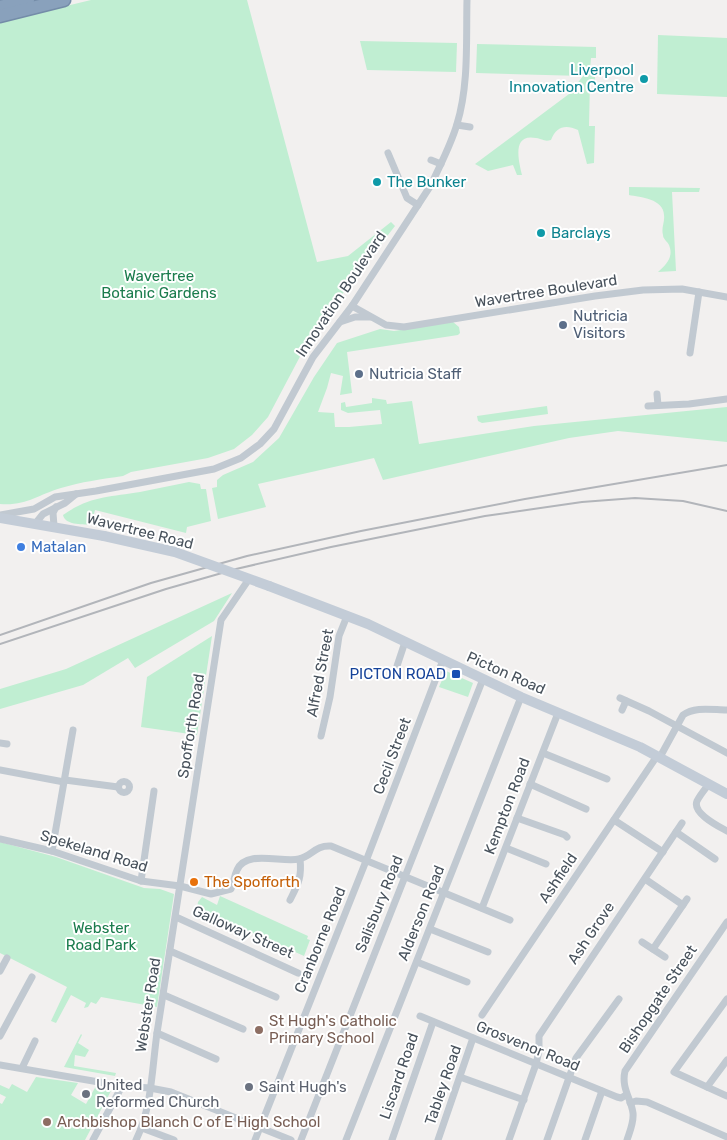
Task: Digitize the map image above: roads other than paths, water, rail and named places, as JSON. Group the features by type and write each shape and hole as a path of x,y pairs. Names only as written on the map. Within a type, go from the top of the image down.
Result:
{"highway":[{"path":"6,3 28,0"},
{"path":"0,16 64,0"}],"main road":[{"name":"Wavertree Road","path":"0,516 175,552 269,586"},
{"name":"Picton Road","path":"269,586 347,616 521,697 658,756 727,794"}],"street":[{"name":"Innovation Boulevard","path":"0,516 34,509 55,497 214,469 241,458 260,444 274,429 312,357 352,306 431,185 441,164 457,125 463,98 467,0"},
{"path":"457,125 470,127"},
{"path":"388,153 407,198 418,205"},
{"path":"430,160 441,164"},
{"name":"Wavertree Boulevard","path":"352,306 386,325 404,327 643,290 665,289 727,297"},
{"path":"690,353 699,292"},
{"path":"338,323 355,317 371,316"},
{"path":"657,394 658,405"},
{"path":"648,406 727,399"},
{"name":"Innovation Boulevard","path":"35,524 43,514 65,503 77,493"},
{"path":"54,526 53,513 56,506"},
{"path":"34,509 32,517 35,524"},
{"name":"Spofforth Road","path":"180,886 221,620 250,579"},
{"name":"Alfred Street","path":"321,736 330,697 339,636 347,616"},
{"path":"397,666 406,642"},
{"name":"Cecil Street","path":"366,861 443,660"},
{"name":"Salisbury Road","path":"301,1140 483,679"},
{"name":"Alderson Road","path":"346,1140 521,697"},
{"path":"622,710 623,699 727,754"},
{"name":"Ashfield","path":"482,1015 658,756 683,715 691,710 727,710"},
{"name":"Kempton Road","path":"482,908 558,713"},
{"path":"52,851 72,730"},
{"path":"542,753 607,779"},
{"path":"0,770 64,781 118,787"},
{"path":"530,784 586,809"},
{"path":"709,784 697,802 696,807 699,812 727,831"},
{"path":"141,881 154,791"},
{"path":"518,818 567,837"},
{"path":"614,820 663,852"},
{"name":"Ash Grove","path":"509,1140 536,1064 539,1036 682,823"},
{"path":"676,832 715,859"},
{"name":"Spekeland Road","path":"0,839 52,851 141,881 180,886 211,894 231,889 235,882 237,870 243,862 251,859 300,859"},
{"path":"290,900 300,882 302,872 300,859 322,846 331,846 510,920"},
{"path":"506,848 546,864"},
{"name":"Cranborne Road","path":"255,1140 366,861"},
{"path":"644,879 685,902 653,949"},
{"name":"Webster Road","path":"137,1139 142,1128 150,1088 180,886"},
{"name":"Galloway Street","path":"176,917 298,973"},
{"name":"Bishopgate Street","path":"626,1095 625,1071 727,922"},
{"path":"430,929 488,952"},
{"path":"642,942 665,958"},
{"path":"170,951 276,997"},
{"path":"0,971 6,958"},
{"path":"417,962 467,982"},
{"path":"0,1036 32,977"},
{"path":"164,995 243,1029"},
{"path":"547,1140 576,1058 619,999"},
{"path":"727,999 674,1072 727,1096"},
{"name":"Grosvenor Road","path":"420,1016 568,1078 621,1098 626,1095"},
{"name":"Liscard Road","path":"392,1140 433,1022"},
{"path":"157,1033 216,1059"},
{"name":"Tabley Road","path":"438,1140 473,1038"},
{"path":"22,1068 35,1041"},
{"path":"707,1087 727,1060"},
{"path":"0,1065 122,1086 150,1088 188,1098 291,1140"},
{"path":"460,1077 524,1100"},
{"path":"93,1140 122,1086"},
{"path":"585,1140 602,1091"},
{"path":"626,1095 633,1114 633,1122 628,1140"},
{"path":"630,1103 646,1102 726,1134"},
{"path":"142,1128 174,1140"}],"railway":[{"path":"0,635 151,583 247,556 361,531 525,499 727,465"},
{"path":"0,644 166,589 236,569 331,547 485,516 582,502 635,498 683,501 727,511"}],"place":[{"name":"Liverpool Innovation Centre","path":"644,79"},
{"name":"The Bunker","path":"377,182"},
{"name":"Barclays","path":"541,233"},
{"name":"Nutricia Visitors","path":"563,325"},
{"name":"Nutricia Staff","path":"359,374"},
{"name":"Matalan","path":"21,547"},
{"name":"PICTON ROAD","path":"456,674"},
{"name":"The Spofforth","path":"194,882"},
{"name":"St Hugh's Catholic Primary School","path":"259,1030"},
{"name":"Saint Hugh's","path":"249,1087"},
{"name":"United Reformed Church","path":"86,1094"},
{"name":"Archbishop Blanch C of E High School","path":"47,1122"}],"park label":[{"name":"Wavertree Botanic Gardens","path":"159,284"},
{"name":"Webster Road Park","path":"101,936"}]}
